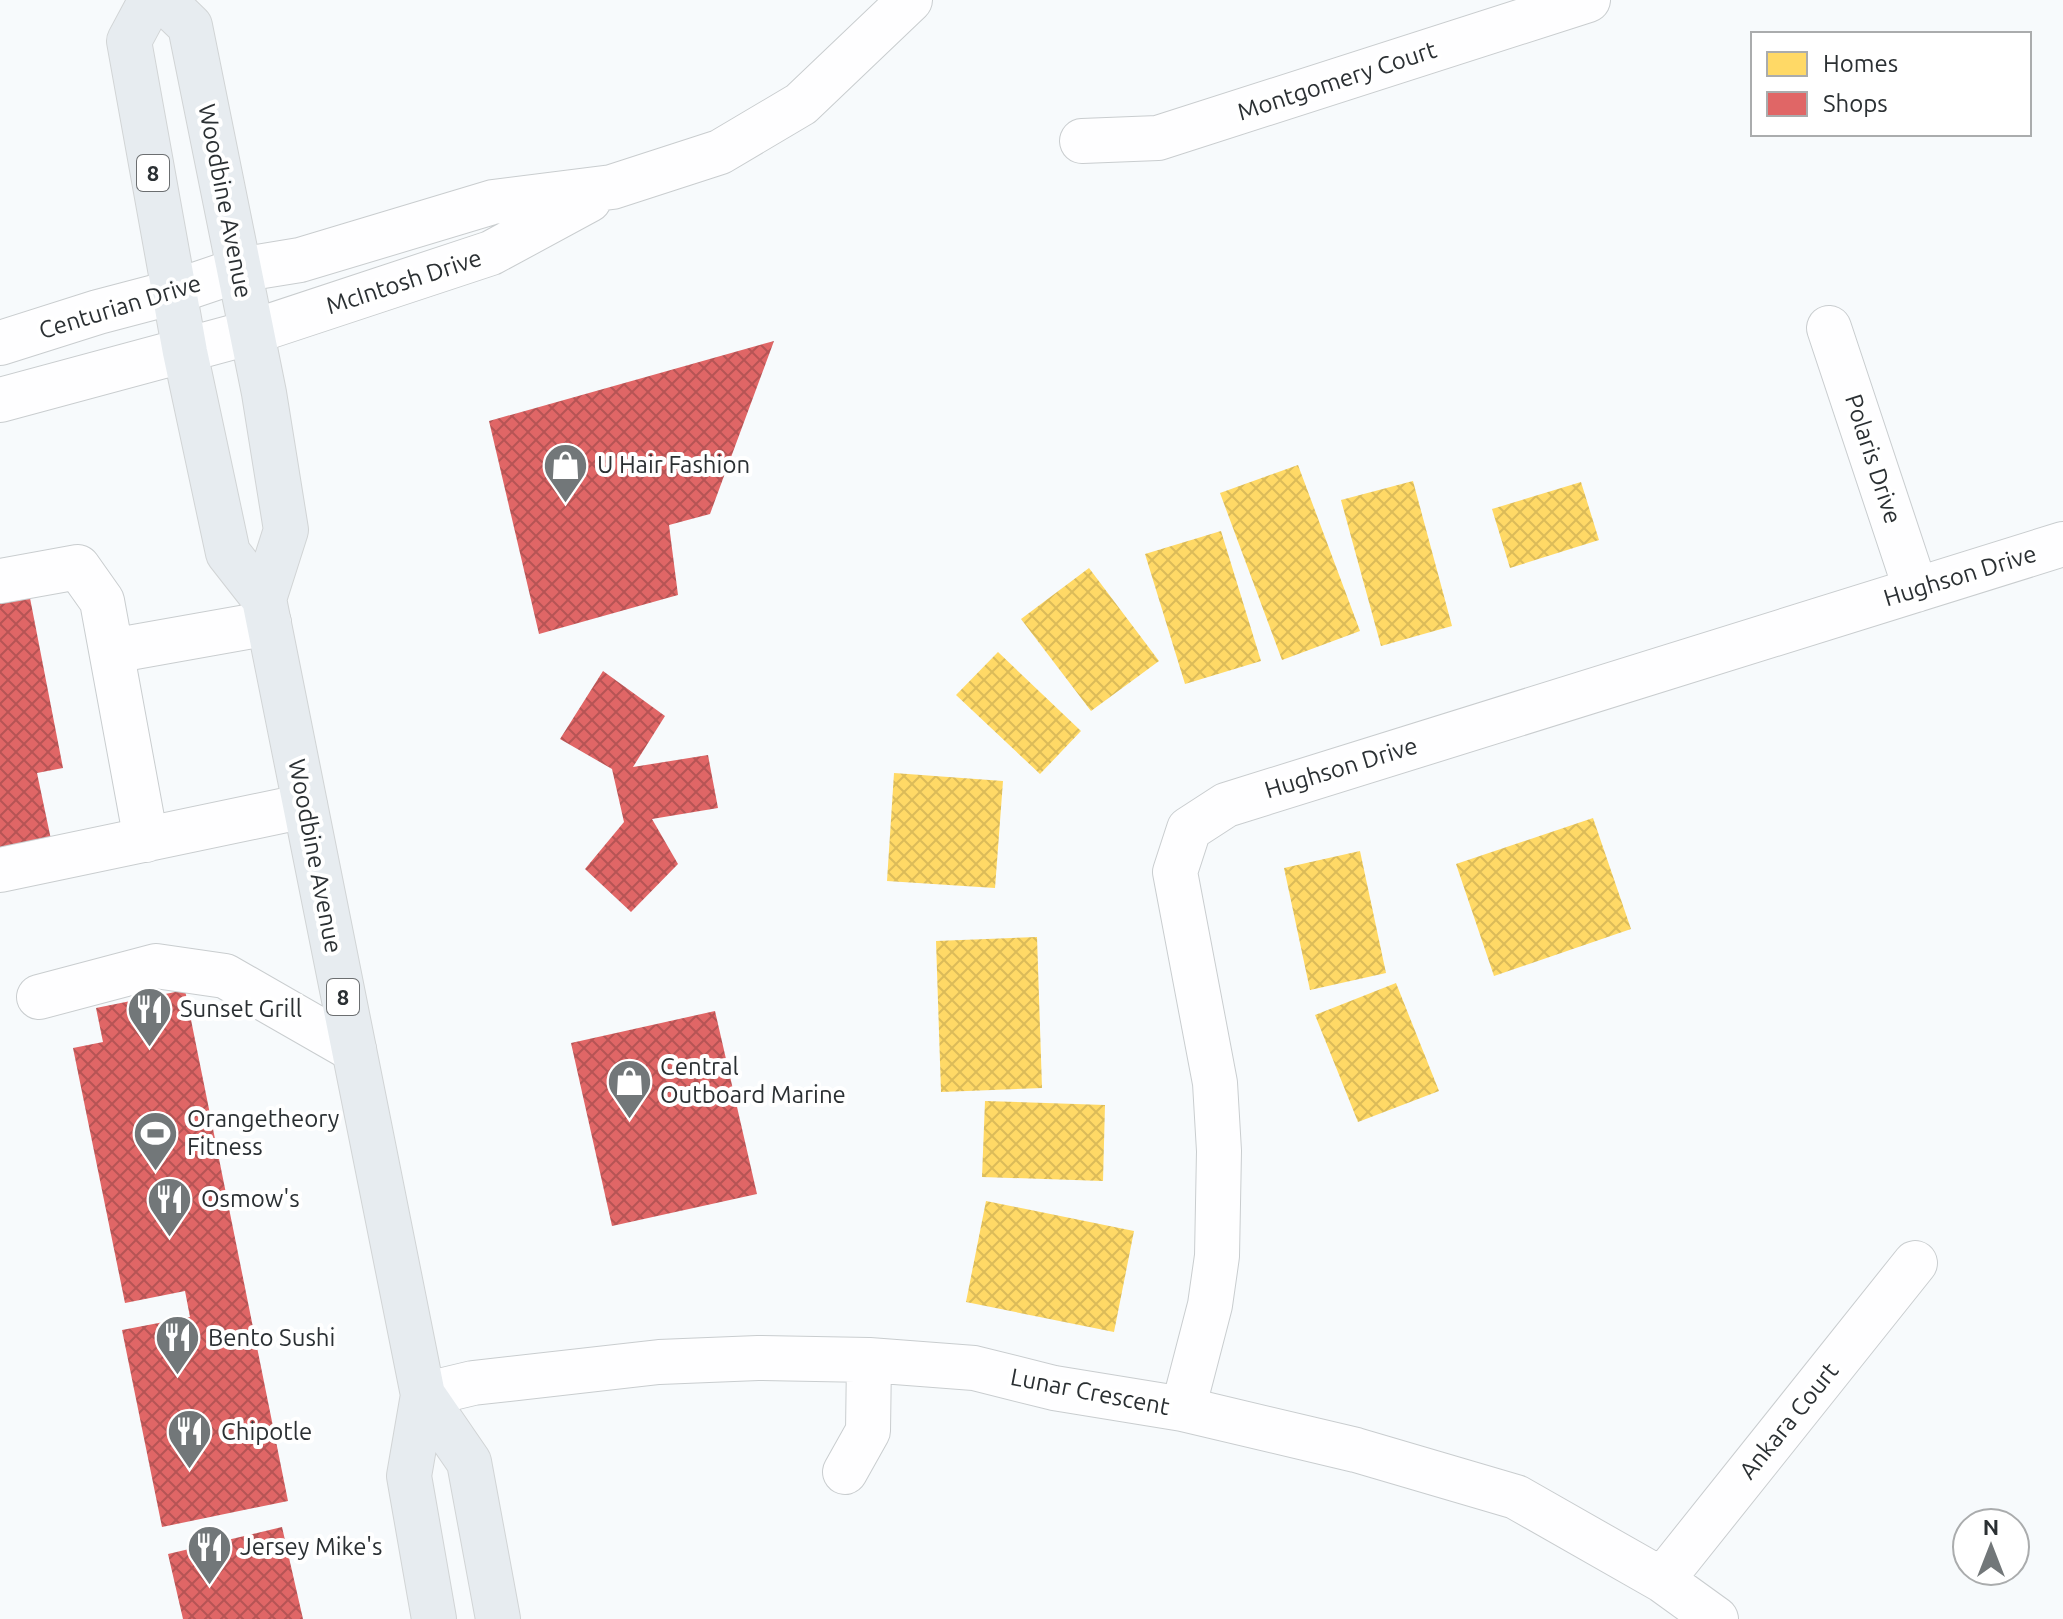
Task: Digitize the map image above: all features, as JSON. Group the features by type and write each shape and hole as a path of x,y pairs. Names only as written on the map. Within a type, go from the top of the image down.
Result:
{"main road":[{"name":"Woodbine Avenue","path":"151,0 129,41 185,352 228,553 266,611 423,1395 409,1476 434,1619"},
{"name":"Woodbine Avenue","path":"163,0 190,26 264,393 286,530 266,611"},
{"name":"Woodbine Avenue","path":"423,1395 469,1462 498,1619"}],"street":[{"name":"McIntosh Drive","path":"185,352 491,253 612,187 720,152 801,104 910,0"},
{"name":"Montgomery Court","path":"1082,141 1158,138 1588,0"},
{"name":"McIntosh Drive","path":"239,270 300,260 493,202 612,187"},
{"name":"Centurian Drive","path":"0,343 239,270"},
{"name":"Polaris Drive","path":"1829,328 1916,590"},
{"path":"0,400 185,352"},
{"name":"Hughson Drive","path":"1183,1409 1210,1305 1217,1256 1219,1151 1215,1083 1175,872 1189,829 1226,805 2063,544"},
{"path":"0,581 78,567 102,601 146,840"},
{"path":"112,651 266,611"},
{"path":"0,870 305,806"},
{"path":"39,997 156,966 225,976 354,1050"},
{"name":"Ankara Court","path":"1662,1580 1915,1263"},
{"name":"Lunar Crescent","path":"423,1395 473,1383 659,1362 758,1358 869,1360 974,1368 1054,1388 1183,1409 1356,1450 1516,1497 1662,1580 1716,1619"},
{"path":"845,1472 868,1431 869,1360"}],"building: Homes":[{"path":"1298,465 1360,631 1282,660 1220,493"},
{"path":"1413,481 1452,626 1381,646 1341,500"},
{"path":"1581,482 1599,540 1510,568 1492,509"},
{"path":"1221,531 1261,661 1185,684 1145,554"},
{"path":"1089,568 1159,661 1091,711 1021,619"},
{"path":"998,652 1081,731 1040,774 956,695"},
{"path":"894,773 1003,781 995,888 887,881"},
{"path":"1593,818 1631,929 1494,976 1456,864"},
{"path":"1360,851 1386,973 1310,990 1284,868"},
{"path":"1037,937 1042,1088 941,1092 936,941"},
{"path":"1396,983 1439,1091 1358,1122 1315,1015"},
{"path":"985,1101 1105,1105 1103,1181 982,1177"},
{"path":"986,1201 1134,1231 1114,1332 966,1302"}],"building: Shops":[{"path":"774,341 710,514 669,525 678,595 539,634 489,421"},
{"path":"30,598 63,768 37,773 53,849 0,858 0,603"},
{"path":"603,671 665,716 633,767 708,755 718,808 652,819 678,864 631,912 585,869 624,822 612,769 560,739"},
{"path":"185,990 288,1501 162,1527 122,1330 190,1317 185,1291 125,1303 73,1048 103,1042 96,1008"},
{"path":"715,1011 757,1194 612,1226 571,1043"},
{"path":"282,1527 303,1619 183,1619 168,1554"}],"place":[{"name":"U Hair Fashion","path":"566,504"},
{"name":"Sunset Grill","path":"149,1048"},
{"name":"Central Outboard Marine","path":"629,1120"},
{"name":"Orangetheory Fitness","path":"156,1172"},
{"name":"Osmow's","path":"170,1238"},
{"name":"Bento Sushi","path":"177,1377"},
{"name":"Chipotle","path":"190,1471"},
{"name":"Jersey Mike's","path":"209,1586"}]}
